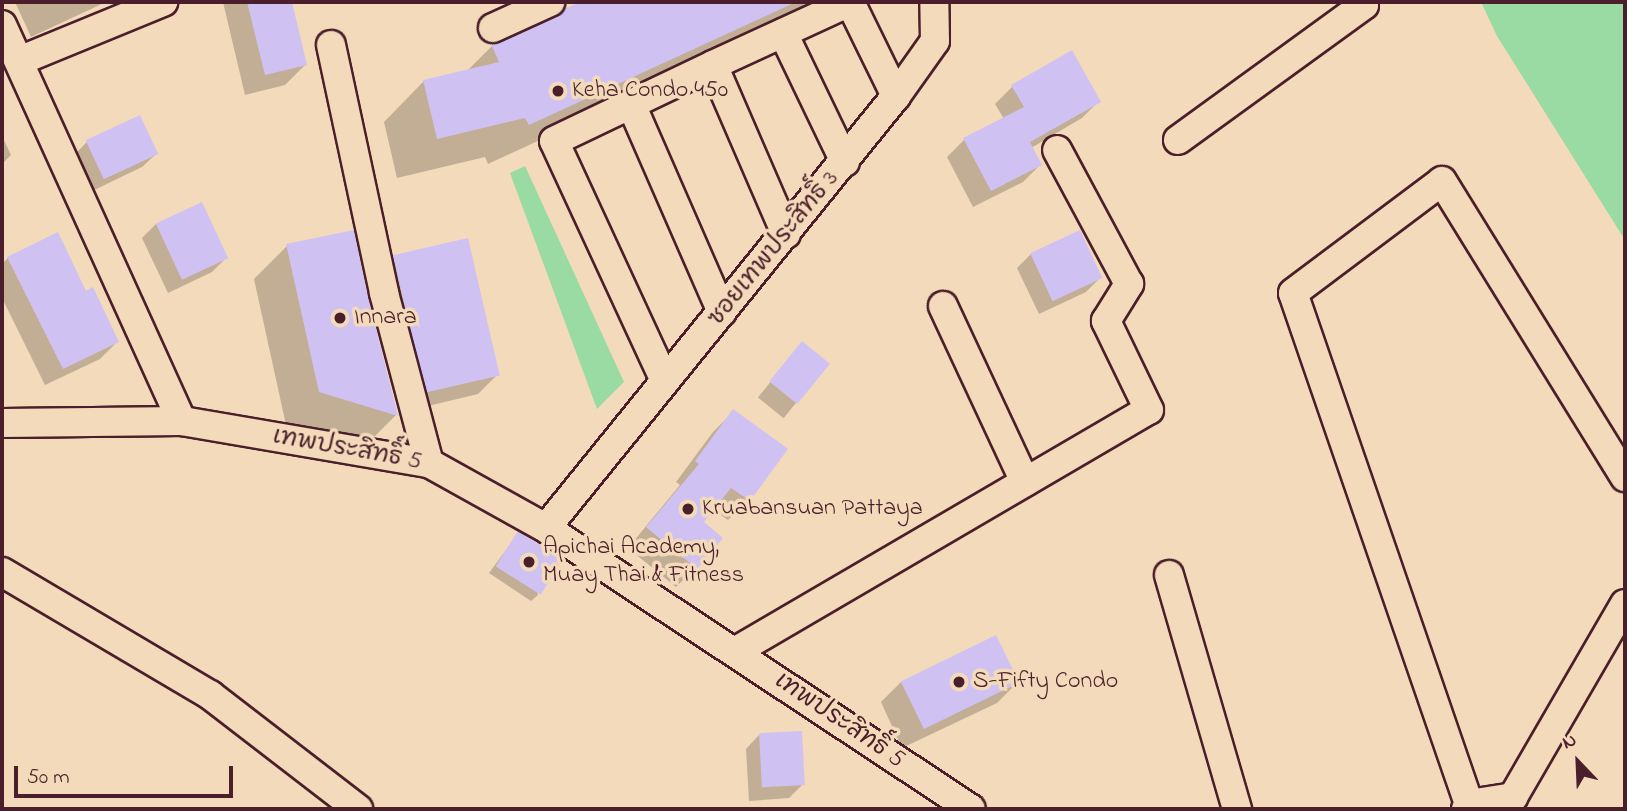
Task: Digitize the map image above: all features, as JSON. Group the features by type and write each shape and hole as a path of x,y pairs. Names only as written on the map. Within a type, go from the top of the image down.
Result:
{"street":[{"path":"19,61 163,2"},
{"path":"493,28 550,2"},
{"path":"665,382 554,141 850,2 897,96"},
{"name":"ซอยเทพประสิทธิ์ 3","path":"546,528 897,96 934,41 934,2"},
{"path":"1178,140 1364,5 1362,2"},
{"path":"2,25 182,421"},
{"path":"783,33 845,162"},
{"path":"331,45 384,293 429,463"},
{"path":"713,65 786,234"},
{"path":"631,104 722,312"},
{"path":"736,651 1149,410 1105,321 1129,284 1058,149"},
{"path":"1625,477 1442,181 1293,293 1468,807 1513,797 1625,604"},
{"path":"943,306 1025,482"},
{"name":"เทพประสิทธิ์ 5","path":"2,423 182,421 429,463 546,528 736,651 971,809"},
{"path":"2,572 209,695 358,809"},
{"path":"1169,575 1237,809"}],"green space":[{"path":"1481,2 1625,2 1625,240 1497,36"},
{"path":"525,166 624,382 597,409 510,173"}],"building":[{"path":"247,2 292,2 307,65 265,75"},
{"name":"Keha Condo 450","path":"581,2 796,2 529,125 525,118 437,139 423,80 499,62 491,44 557,17 564,9"},
{"path":"1072,50 1101,102 1030,142 1042,165 991,191 963,138 1024,107 1011,85"},
{"path":"140,115 158,154 104,179 86,140"},
{"path":"202,202 228,258 182,280 156,224"},
{"name":"Innara","path":"354,230 398,416 319,392 286,244"},
{"path":"1080,230 1102,278 1053,301 1030,253"},
{"path":"58,232 86,291 93,287 119,342 63,369 7,257"},
{"path":"468,238 500,375 425,393 393,255"},
{"path":"802,341 830,364 797,404 769,381"},
{"path":"733,409 788,449 750,501 731,488 704,522 723,538 697,569 646,527 699,464 695,461"},
{"name":"Apichai Academy, Muay Thai & Fitness","path":"518,531 563,559 541,595 496,567"},
{"name":"S-Fifty Condo","path":"996,635 1019,683 924,729 901,681"},
{"path":"802,731 805,785 762,787 759,733"}],"place":[{"name":"Keha Condo 450","path":"558,91"},
{"name":"Innara","path":"340,318"},
{"name":"Kruabansuan Pattaya","path":"688,509"},
{"name":"Apichai Academy, Muay Thai & Fitness","path":"529,562"},
{"name":"S-Fifty Condo","path":"959,682"}]}
